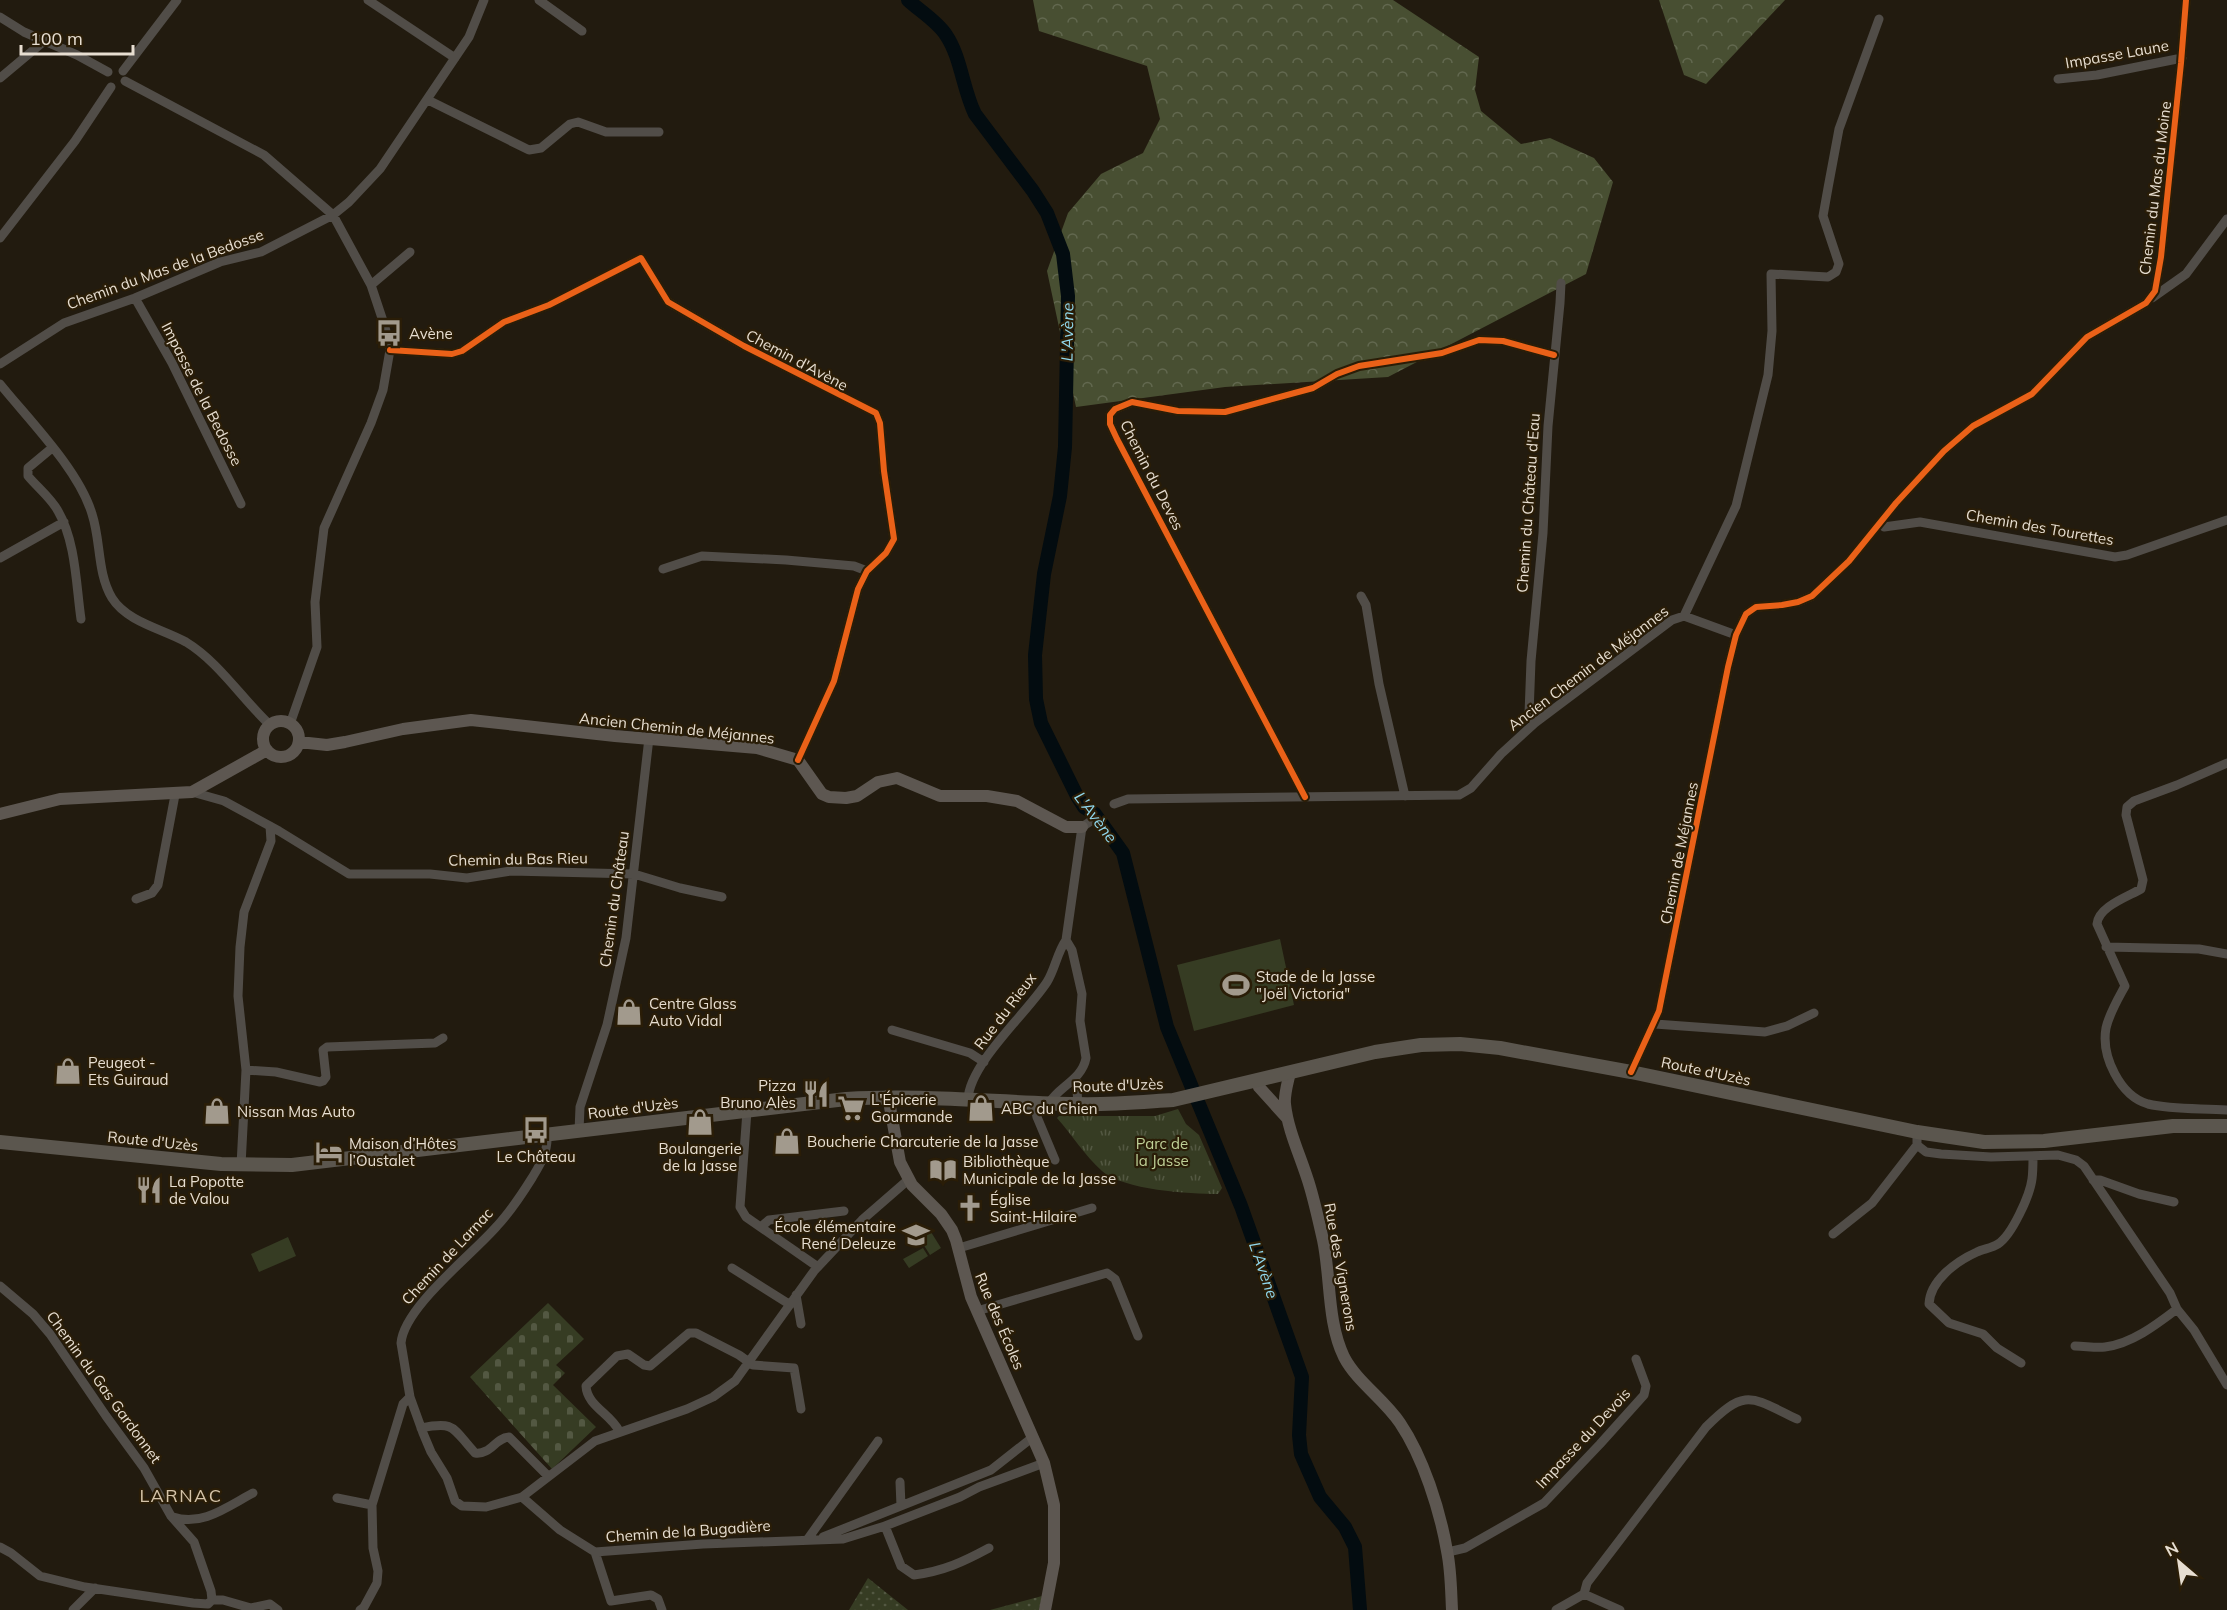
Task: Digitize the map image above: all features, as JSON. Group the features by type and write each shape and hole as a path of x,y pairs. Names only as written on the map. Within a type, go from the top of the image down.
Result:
{"main road":[{"name":"Route d'Uzès","path":"0,1142 242,1166 292,1165 846,1099 888,1096 1078,1104 1173,1100 1402,1047 1460,1044 1500,1048 1631,1072 1917,1139 2014,1143 2173,1126 2227,1126"}],"street":[{"path":"111,87 121,86 124,76 177,0"},
{"path":"368,0 455,58"},
{"name":"Chemin du Mas de la Bedosse","path":"0,364 64,323 135,298 220,262 261,252 333,215 349,202 380,168 428,100 469,37 484,0"},
{"path":"539,0 582,31"},
{"name":"Chemin du Mas du Moine","path":"2146,303 2155,291 2161,257 2186,0"},
{"path":"0,17 43,42 77,55 108,72"},
{"path":"1684,616 1736,506 1768,375 1772,331 1772,274 1828,277 1836,272 1839,264 1823,216 1839,129 1878,19"},
{"path":"0,78 43,42"},
{"name":"Impasse Laune","path":"2058,79 2097,75 2182,58"},
{"path":"108,72 114,68 124,76 264,154 333,215 371,285 390,350 382,390 371,423 324,528 315,602 316,647 290,724"},
{"path":"108,72 107,82 111,87"},
{"path":"0,238 75,141 111,87"},
{"path":"428,100 529,150 541,148 570,124 578,122 606,132 659,132"},
{"path":"1736,634 1746,614 1756,607 1798,602 1812,596 1849,561 1896,503 1944,451 1973,426 2032,394 2087,337 2146,303 2186,274 2227,219"},
{"path":"371,285 410,252"},
{"name":"Chemin d'Avène","path":"390,350 452,354 462,351 504,322 549,305 641,258 668,302 744,346 876,413 880,423 894,539 886,553 867,572 858,589 834,681 798,760"},
{"name":"Chemin du Château d'Eau","path":"1535,723 1529,714 1531,661 1543,533 1548,426 1561,284"},
{"name":"Impasse de la Bedosse","path":"135,298 172,363 241,504"},
{"name":"Chemin du Deves","path":"1305,797 1117,439 1110,424 1110,415 1119,406 1132,402 1178,411 1225,412 1313,388 1337,374 1359,366 1442,353 1479,340 1503,341 1554,355"},
{"path":"0,384 52,448 84,494 92,514 103,574 113,599 130,614 198,651 270,725"},
{"path":"52,448 28,468 28,476 57,509 64,522 72,554 81,619"},
{"name":"Chemin des Tourettes","path":"1880,524 1884,526 1920,522 2115,557 2127,555 2227,520"},
{"path":"0,558 64,522"},
{"path":"663,569 702,556 854,566 867,572"},
{"path":"1361,596 1366,605 1379,684 1406,796"},
{"name":"Ancien Chemin de Méjannes","path":"1114,804 1128,799 1452,796 1466,792 1501,754 1535,723 1672,620 1684,616 1736,634"},
{"name":"Chemin de Méjannes","path":"1631,1072 1655,1024 1662,1000 1736,634"},
{"name":"Ancien Chemin de Méjannes","path":"299,742 327,745 403,729 471,720 615,736 757,748 798,760"},
{"path":"280,722 290,724 297,731 299,742 297,748 288,756 276,757 267,750 263,740 264,734 270,725 280,722"},
{"name":"Chemin du Château","path":"579,1131 580,1107 607,1025 626,938 649,738"},
{"path":"0,814 60,799 175,795 192,792 267,750"},
{"path":"798,760 822,794 829,797 857,796 878,782 897,778 940,796 987,796 1017,801 1066,827 1087,824 1066,940 1072,950 1082,994 1080,1022 1086,1058 1085,1065 1076,1077 1056,1093 1048,1103"},
{"path":"2227,763 2134,801 2127,807 2126,815 2143,880 2141,889 2103,911 2097,924 2125,986 2107,1026 2105,1039 2111,1065 2123,1086 2133,1096 2150,1104 2227,1110"},
{"name":"Chemin du Bas Rieu","path":"192,792 224,801 322,856 349,874 430,874 467,878 511,871 634,874 680,888 722,897"},
{"path":"136,898 152,893 159,885 175,795"},
{"path":"242,1166 246,1070 238,996 240,947 244,912 271,841 270,826"},
{"name":"Rue du Rieux","path":"968,1099 968,1088 984,1062 1047,981 1066,940"},
{"path":"2106,947 2199,949 2227,954"},
{"path":"1655,1024 1765,1032 1787,1026 1814,1013"},
{"path":"892,1030 970,1053 984,1062"},
{"path":"246,1070 276,1072 320,1082 326,1077 322,1055 323,1050 327,1047 435,1043 443,1038"},
{"name":"Rue des Vignerons","path":"1290,1072 1285,1101 1288,1119 1310,1188 1323,1243 1342,1353 1353,1371 1392,1412 1412,1443 1430,1490 1448,1552 1452,1610"},
{"path":"1076,1077 1078,1104"},
{"name":"Rue des Vignerons","path":"1257,1081 1259,1087 1288,1119"},
{"name":"Rue des Écoles","path":"888,1096 900,1162 909,1180 948,1222 959,1248 966,1284 1044,1463 1054,1505 1054,1563 1045,1610"},
{"path":"1034,1102 1037,1117 1055,1160"},
{"path":"747,1111 740,1207 746,1217 818,1267"},
{"name":"Chemin de Larnac","path":"410,1397 401,1343 410,1318 502,1220 527,1186 546,1154 547,1135"},
{"path":"1833,1233 1872,1203 1917,1139 1926,1152 1941,1154 1991,1157 2058,1155 2076,1160 2084,1166 2170,1293 2177,1309 2194,1330 2227,1385"},
{"path":"2021,1363 1997,1348 1983,1334 1949,1323 1929,1304 1929,1296 1944,1274 1965,1258 1999,1244 2010,1230 2022,1209 2032,1181 2033,1156"},
{"path":"360,1610 377,1583 372,1505 403,1404 410,1397 431,1452 447,1478 455,1502 462,1506 486,1507 522,1497 590,1444 619,1431 687,1409 713,1397 735,1381 818,1267 862,1220 909,1180"},
{"path":"2093,1180 2100,1180 2139,1194 2174,1202"},
{"path":"959,1248 1092,1208"},
{"path":"762,1226 769,1220 844,1211"},
{"path":"732,1268 789,1304"},
{"path":"977,1311 1107,1273 1115,1279 1138,1336"},
{"name":"Chemin du Gas Gardonnet","path":"0,1286 33,1314 50,1334 144,1468 171,1516 194,1542 211,1591 209,1606"},
{"path":"796,1295 801,1324"},
{"path":"2075,1346 2104,1347 2128,1341 2160,1323 2177,1309"},
{"path":"619,1431 613,1420 589,1399 586,1386 617,1356 628,1354 644,1365 650,1366 684,1335 696,1333 739,1355 748,1363 794,1368 801,1410"},
{"name":"Impasse du Devois","path":"1448,1552 1465,1548 1532,1511 1549,1498 1644,1395 1646,1386 1636,1359"},
{"path":"1556,1610 1584,1594 1587,1583 1706,1427 1720,1413 1742,1399 1758,1401 1797,1419"},
{"path":"421,1428 449,1425 475,1453 481,1454 487,1452 503,1437 509,1437 548,1476"},
{"path":"819,1540 991,1470 1033,1437"},
{"path":"807,1540 878,1442"},
{"name":"Chemin de la Bugadière","path":"522,1497 560,1530 595,1552 704,1544 843,1539 885,1526 960,1497 979,1486 1044,1463"},
{"path":"900,1482 901,1506"},
{"path":"171,1516 184,1521 203,1519 253,1493"},
{"path":"338,1498 372,1505"},
{"path":"885,1526 901,1566 914,1575 946,1569 989,1548"},
{"path":"0,1547 11,1552 40,1576 95,1588 209,1606 223,1600 251,1608 270,1604 278,1610"},
{"path":"595,1552 611,1601 651,1594 658,1599 662,1610"},
{"path":"73,1610 95,1588"},
{"path":"1584,1594 1620,1610"}],"green space":[{"path":"1033,0 1393,0 1479,57 1475,90 1481,111 1521,144 1550,138 1594,158 1613,182 1586,274 1388,377 1225,387 1076,407 1047,271 1068,213 1101,174 1143,153 1160,119 1147,66 1039,31"},
{"path":"1659,0 1785,0 1706,84 1684,75"},
{"name":"Stade de la Jasse \"Joël Victoria\"","path":"1280,939 1294,1005 1194,1031 1177,965"},
{"name":"Parc de la Jasse","path":"1178,1109 1186,1124 1199,1135 1222,1188 1218,1194 1157,1190 1125,1183 1112,1177 1090,1159 1057,1118 1059,1116 1155,1116"},
{"path":"931,1232 941,1248 930,1255 920,1239"},
{"path":"288,1237 296,1256 259,1272 251,1254"},
{"path":"923,1248 928,1256 909,1268 903,1259"},
{"path":"548,1303 584,1339 556,1365 565,1373 553,1385 596,1427 552,1469 470,1377"},
{"path":"868,1578 908,1610 849,1610"},
{"path":"1042,1596 1039,1610 990,1610"}],"waterway":[{"name":"L'Avène","path":"908,0 943,30 955,53 975,114 1047,213 1063,254 1068,296 1065,447 1060,496 1044,574 1035,655 1036,699 1041,723 1077,796 1084,807 1095,814 1123,853 1167,1027 1241,1206 1302,1377 1299,1435 1301,1454 1320,1497 1345,1527 1355,1547 1360,1610"}],"cycle path":[{"path":"1631,1072 1659,1011 1728,667 1736,635 1746,614 1756,607 1798,602 1812,596 1849,561 1896,503 1944,451 1973,426 2032,394 2087,337 2146,303 2155,291 2161,257 2186,0"},
{"path":"390,350 452,354 462,351 504,322 549,305 641,258 668,302 744,346 876,413 880,423 894,539 886,553 867,571 858,589 834,681 798,760"},
{"path":"1305,797 1117,439 1110,424 1110,415 1115,409 1132,402 1178,411 1225,412 1313,388 1337,374 1359,366 1442,353 1479,340 1503,341 1554,355"}],"place":[{"name":"Avène","path":"389,333"},
{"name":"Stade de la Jasse \"Joël Victoria\"","path":"1236,985"},
{"name":"Centre Glass Auto Vidal","path":"629,1012"},
{"name":"Peugeot - Ets Guiraud","path":"68,1071"},
{"name":"Pizza Bruno Alès","path":"816,1094"},
{"name":"L'Épicerie Gourmande","path":"851,1108"},
{"name":"ABC du Chien","path":"981,1108"},
{"name":"Nissan Mas Auto","path":"217,1111"},
{"name":"Boulangerie de la Jasse","path":"700,1122"},
{"name":"Le Château","path":"536,1130"},
{"name":"Boucherie Charcuterie de la Jasse","path":"787,1141"},
{"name":"Maison d’Hôtes l’Oustalet","path":"329,1152"},
{"name":"Bibliothèque Municipale de la Jasse","path":"943,1170"},
{"name":"La Popotte de Valou","path":"149,1190"},
{"name":"Église Saint-Hilaire","path":"970,1208"},
{"name":"École élémentaire René Deleuze","path":"916,1235"}],"district":[{"name":"LARNAC","path":"181,1495"}]}
